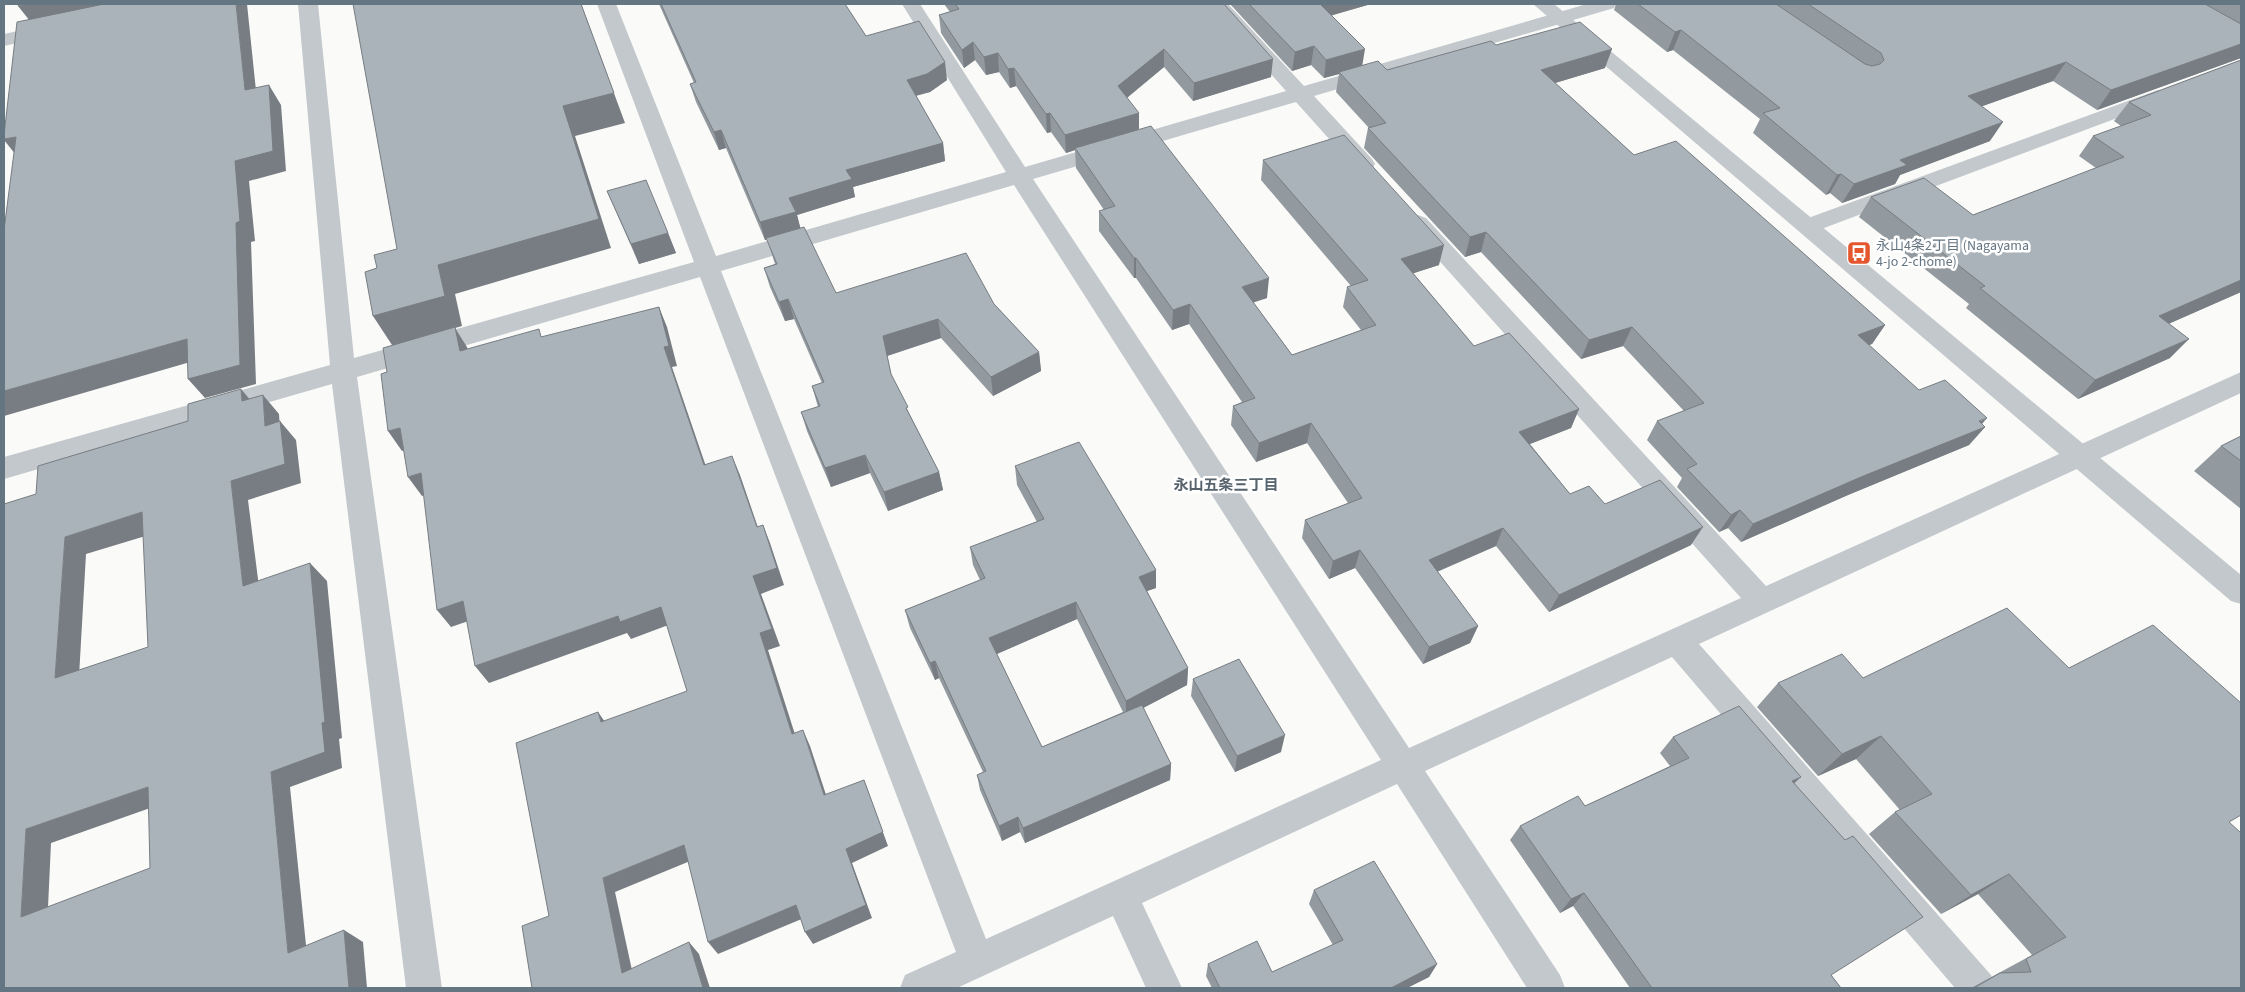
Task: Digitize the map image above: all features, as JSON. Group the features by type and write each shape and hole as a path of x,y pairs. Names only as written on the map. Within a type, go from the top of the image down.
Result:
{"street":[{"path":"308,4 343,370 424,988"},
{"path":"606,4 977,961"},
{"path":"911,4 1020,176 1547,988"},
{"path":"1218,4 1381,182"},
{"path":"4,468 707,267 1300,94 1551,10 1607,4"},
{"path":"1551,10 2241,592"},
{"path":"4,40 70,26"},
{"path":"1808,226 2177,89"},
{"path":"1401,204 1762,601"},
{"path":"918,988 2241,382"},
{"path":"1677,641 1978,988"},
{"path":"1121,896 1164,988"}],"building":[{"path":"104,4 236,4 245,90 269,85 273,151 235,161 240,221 236,223 240,365 188,379 187,339 4,391 4,230 16,137 4,139 4,135 17,22"},
{"path":"353,4 581,4 614,93 563,106 599,219 438,265 445,296 373,316 365,272 377,268 374,255 397,249"},
{"path":"661,4 845,4 866,36 919,21 945,62 927,74 907,80 943,143 846,170 852,179 789,198 796,212 760,222 721,130 714,132 690,84 696,82"},
{"path":"955,4 1224,4 1273,59 1194,83 1164,49 1118,86 1139,113 1065,135 1050,113 1046,114 1014,68 1008,69 998,53 984,57 973,42 962,50 939,15 959,9"},
{"path":"1249,4 1320,4 1365,49 1326,60 1314,46 1295,52"},
{"path":"1638,4 1776,4 1865,64 1872,66 1880,64 1884,60 1881,53 1808,4 2205,4 2241,24 2241,44 2111,90 2066,62 1968,96 2003,122 1900,160 1907,165 1854,184 1841,174 1837,175 1763,113 1780,108 1681,30 1675,32"},
{"path":"1580,22 1612,49 1541,70 1634,155 1676,141 1885,325 1858,335 1919,390 1945,380 1987,418 1979,421 1985,427 1861,477 1753,524 1740,510 1731,515 1687,469 1697,464 1657,421 1704,403 1632,327 1589,340 1486,232 1470,237 1368,128 1386,123 1339,72 1378,61 1387,70 1491,41 1496,45"},
{"path":"2241,60 2241,280 2159,316 2189,339 2095,380 1980,288 1985,286 1871,197 1924,178 1973,215 2124,157 2093,136 2151,115 2129,102"},
{"path":"1151,126 1269,278 1242,287 1292,355 1376,325 1347,287 1368,280 1263,160 1344,135 1444,245 1401,259 1474,346 1509,333 1579,409 1519,432 1570,494 1589,486 1605,504 1660,480 1703,527 1559,595 1503,528 1429,560 1478,626 1429,647 1360,550 1333,561 1305,520 1362,498 1311,423 1259,443 1233,406 1255,398 1190,304 1173,310 1099,211 1115,206 1075,148"},
{"path":"646,180 668,233 631,244 607,191"},
{"path":"804,227 836,293 966,253 994,304 1039,352 991,377 938,319 883,336 891,374 939,472 884,492 865,455 825,468 801,412 820,406 812,386 824,382 788,299 779,302 764,268 777,264 766,238"},
{"path":"659,307 669,346 664,347 704,465 732,456 757,527 763,525 777,568 753,576 772,629 760,633 792,734 803,730 824,795 864,780 883,832 846,849 866,905 805,932 796,905 708,942 684,845 603,878 622,973 689,942 703,988 532,988 522,926 549,916 516,743 598,712 601,722 687,691 661,607 620,622 618,616 475,666 463,601 437,610 421,473 408,477 400,428 388,431 381,374 387,372 383,348 455,327 460,351 539,329 541,337"},
{"path":"241,389 242,401 263,395 265,426 280,421 285,464 231,481 243,586 310,563 325,722 322,723 325,752 271,772 288,953 344,930 349,988 4,988 4,504 36,494 38,466 188,421 188,404","holes":["142,512 148,647 55,678 65,537","148,787 150,868 21,917 26,829"]},
{"path":"2241,436 2241,461 2221,446"},
{"path":"1079,442 1156,570 1139,577 1188,668 1126,701 1076,602 989,638 1042,747 1142,705 1171,764 1023,828 1018,817 999,826 977,775 986,771 935,661 930,663 905,610 985,578 970,547 1044,519 1015,466"},
{"path":"2007,608 2069,668 2153,625 2241,703 2241,815 2229,822 2241,833 2241,988 1974,988 2000,973 2031,972 2026,959 2066,937 2009,874 1971,895 1895,812 1932,794 1881,736 1842,754 1778,683 1842,654 1863,678"},
{"path":"1239,659 1285,735 1237,756 1193,679"},
{"path":"1739,706 1801,777 1792,781 1845,840 1853,836 1923,917 1831,975 1841,988 1652,988 1584,893 1571,899 1520,826 1578,796 1585,806 1689,758 1673,737"},
{"path":"1374,861 1437,964 1391,988 1220,988 1208,964 1257,941 1272,972 1343,940 1314,890"}],"place":[{"name":"永山4条2丁目 (Nagayama 4-jo 2-chome)","path":"1859,253"}],"district":[{"name":"永山五条三丁目","path":"1226,485"}]}
